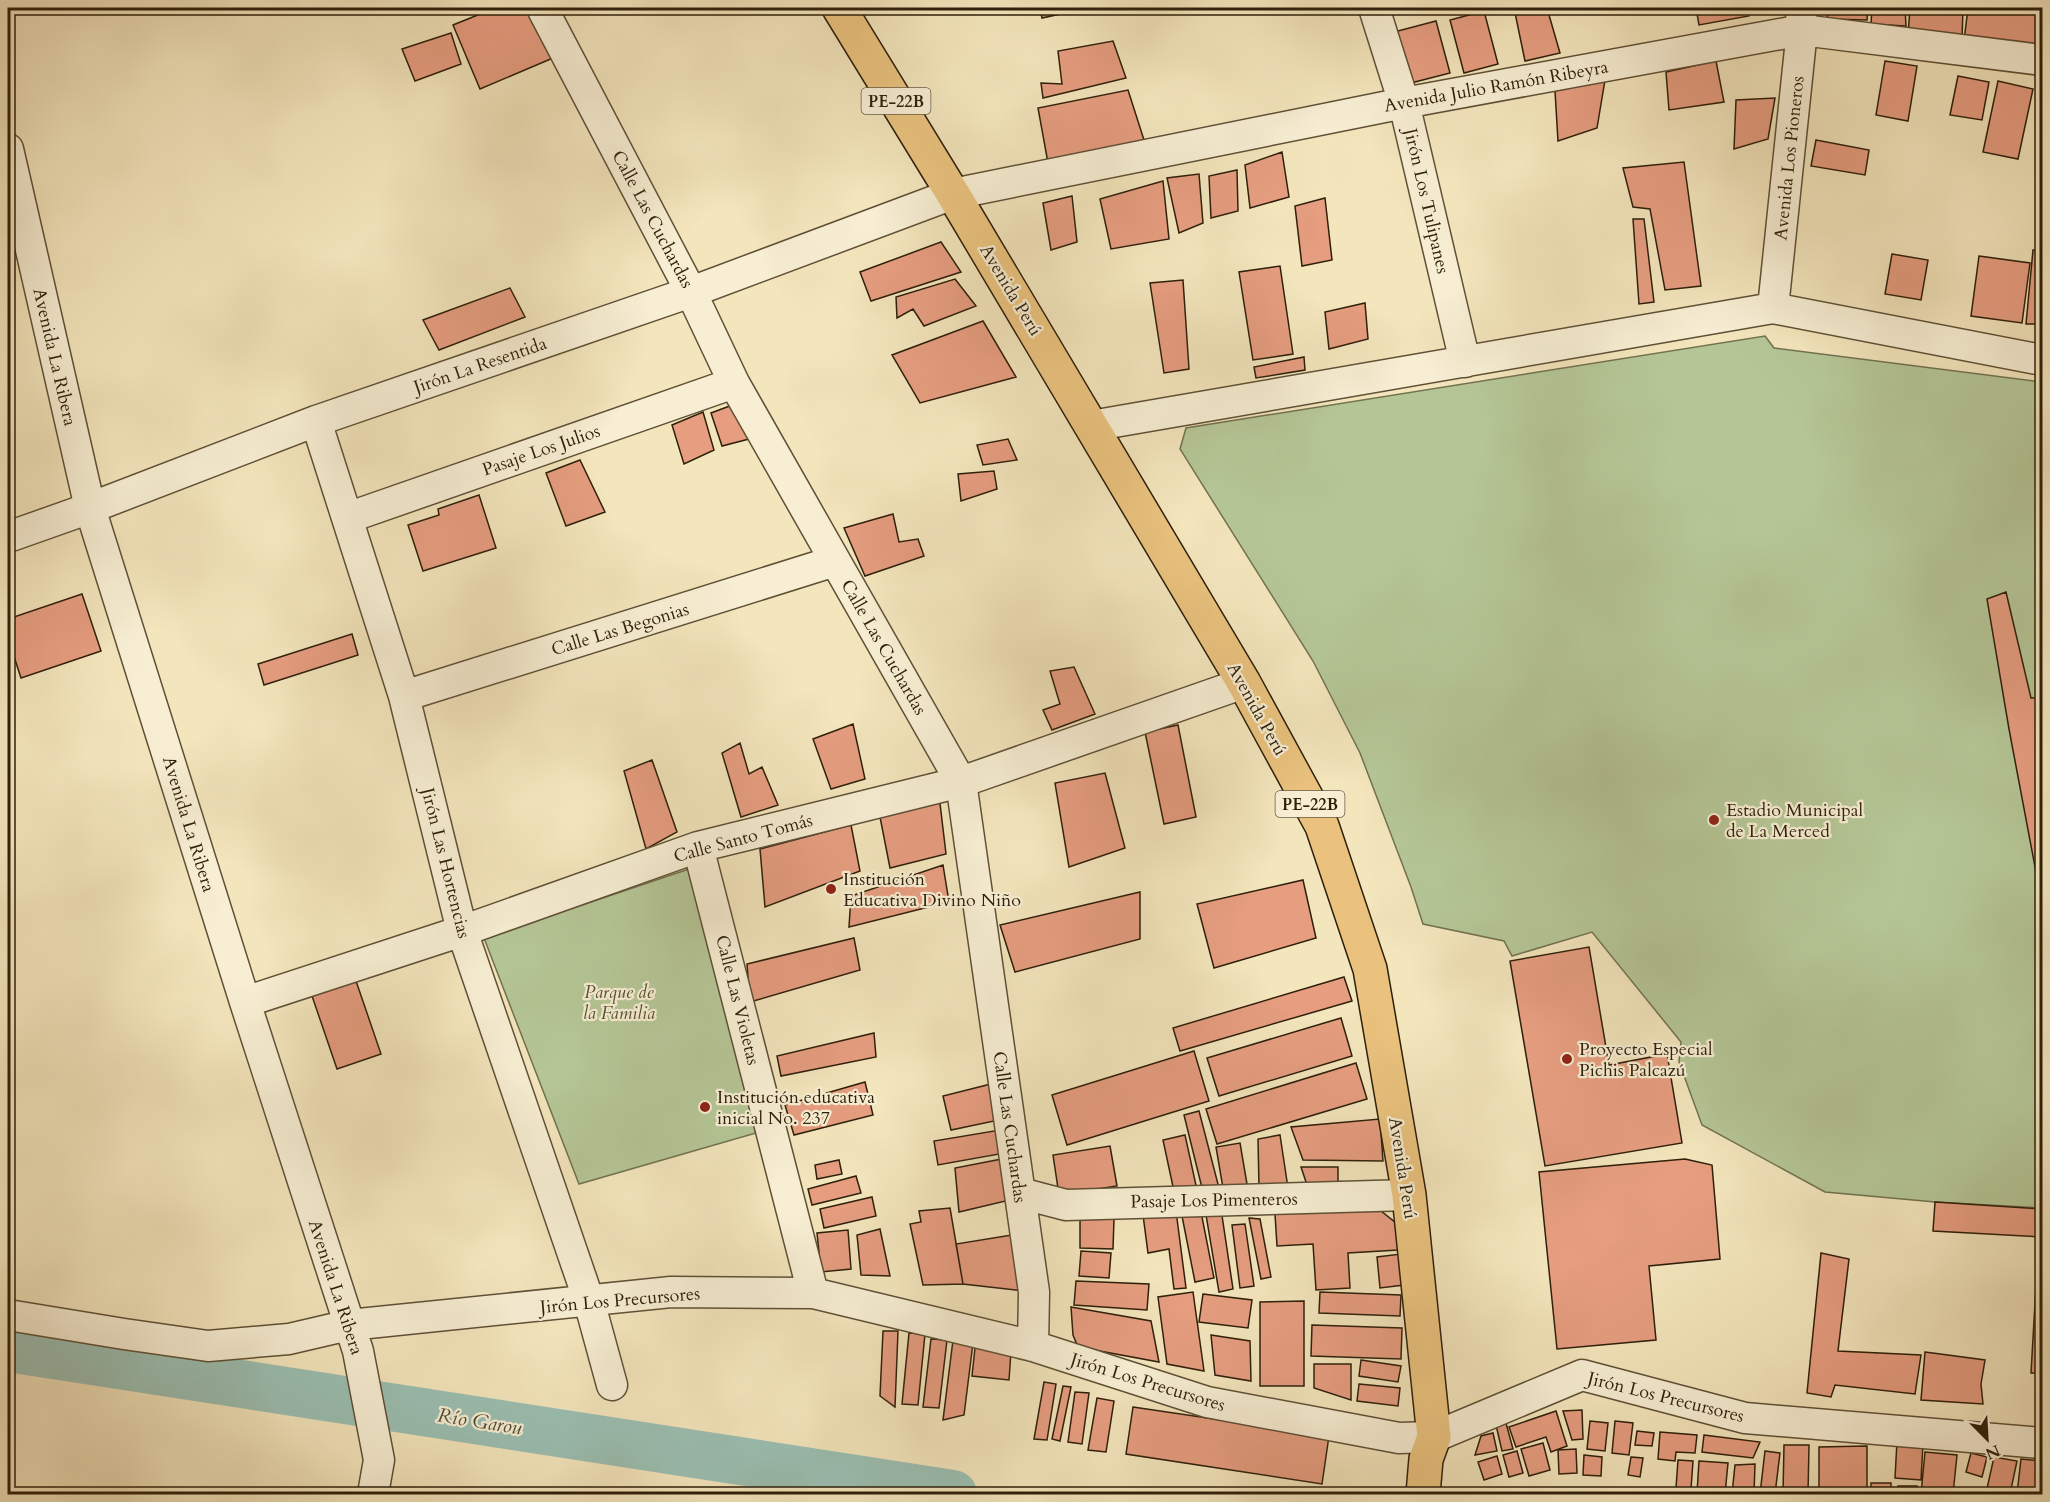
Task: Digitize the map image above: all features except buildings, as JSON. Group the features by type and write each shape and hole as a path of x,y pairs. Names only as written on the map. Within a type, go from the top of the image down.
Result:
{"highway":[{"name":"Avenida Perú","path":"839,8 953,194 1244,683 1322,826 1370,969 1409,1195 1434,1437 1426,1458 1423,1494"}],"street":[{"name":"Calle Las Cuchardas","path":"542,8 691,292 734,383 961,782 1034,1292 1033,1346"},
{"name":"Jirón Los Tulipanes","path":"1374,8 1404,103 1465,362"},
{"name":"Avenida Julio Ramón Ribeyra","path":"953,194 1404,103 1802,19 2043,60"},
{"name":"Avenida Los Pioneros","path":"1773,309 1802,19"},
{"name":"Avenida La Ribera","path":"8,149 90,508 353,1338 379,1460 373,1494"},
{"name":"Jirón La Resentida","path":"8,537 316,421 691,292 953,194"},
{"path":"1091,426 1773,309 2043,360"},
{"name":"Pasaje Los Julios","path":"347,518 734,383"},
{"name":"Jirón Las Hortencias","path":"316,421 404,696 462,931 589,1301 612,1385"},
{"name":"Calle Las Begonias","path":"404,696 835,561"},
{"name":"Calle Santo Tomás","path":"245,1002 462,931 698,847 961,782 1244,683"},
{"name":"Calle Las Violetas","path":"698,847 813,1293"},
{"name":"Pasaje Los Pimenteros","path":"1020,1193 1066,1205 1409,1195"},
{"name":"Jirón Los Precursores","path":"8,1315 208,1346 289,1339 353,1338 589,1301 671,1292 813,1293 1033,1346 1206,1402 1399,1438 1434,1437 1582,1375 1745,1418 2043,1443"}],"green space":[{"name":"Estadio Municipal de La Merced","path":"1765,336 1774,348 2042,382 2042,1208 1935,1202 1825,1192 1702,1125 1679,1062 1681,1042 1592,932 1512,956 1504,941 1423,924 1360,753 1313,661 1180,449 1186,428"},
{"name":"Parque de la Familia","path":"692,868 756,1133 579,1184 484,938"}],"waterway":[{"name":"Río Garou","path":"8,1348 953,1494"}],"place":[{"name":"Estadio Municipal de La Merced","path":"1714,820"},
{"name":"Institución Educativa Divino Niño","path":"831,889"},
{"name":"Proyecto Especial Pichis Palcazú","path":"1567,1059"},
{"name":"Institución educativa inicial No. 237","path":"705,1107"}]}
